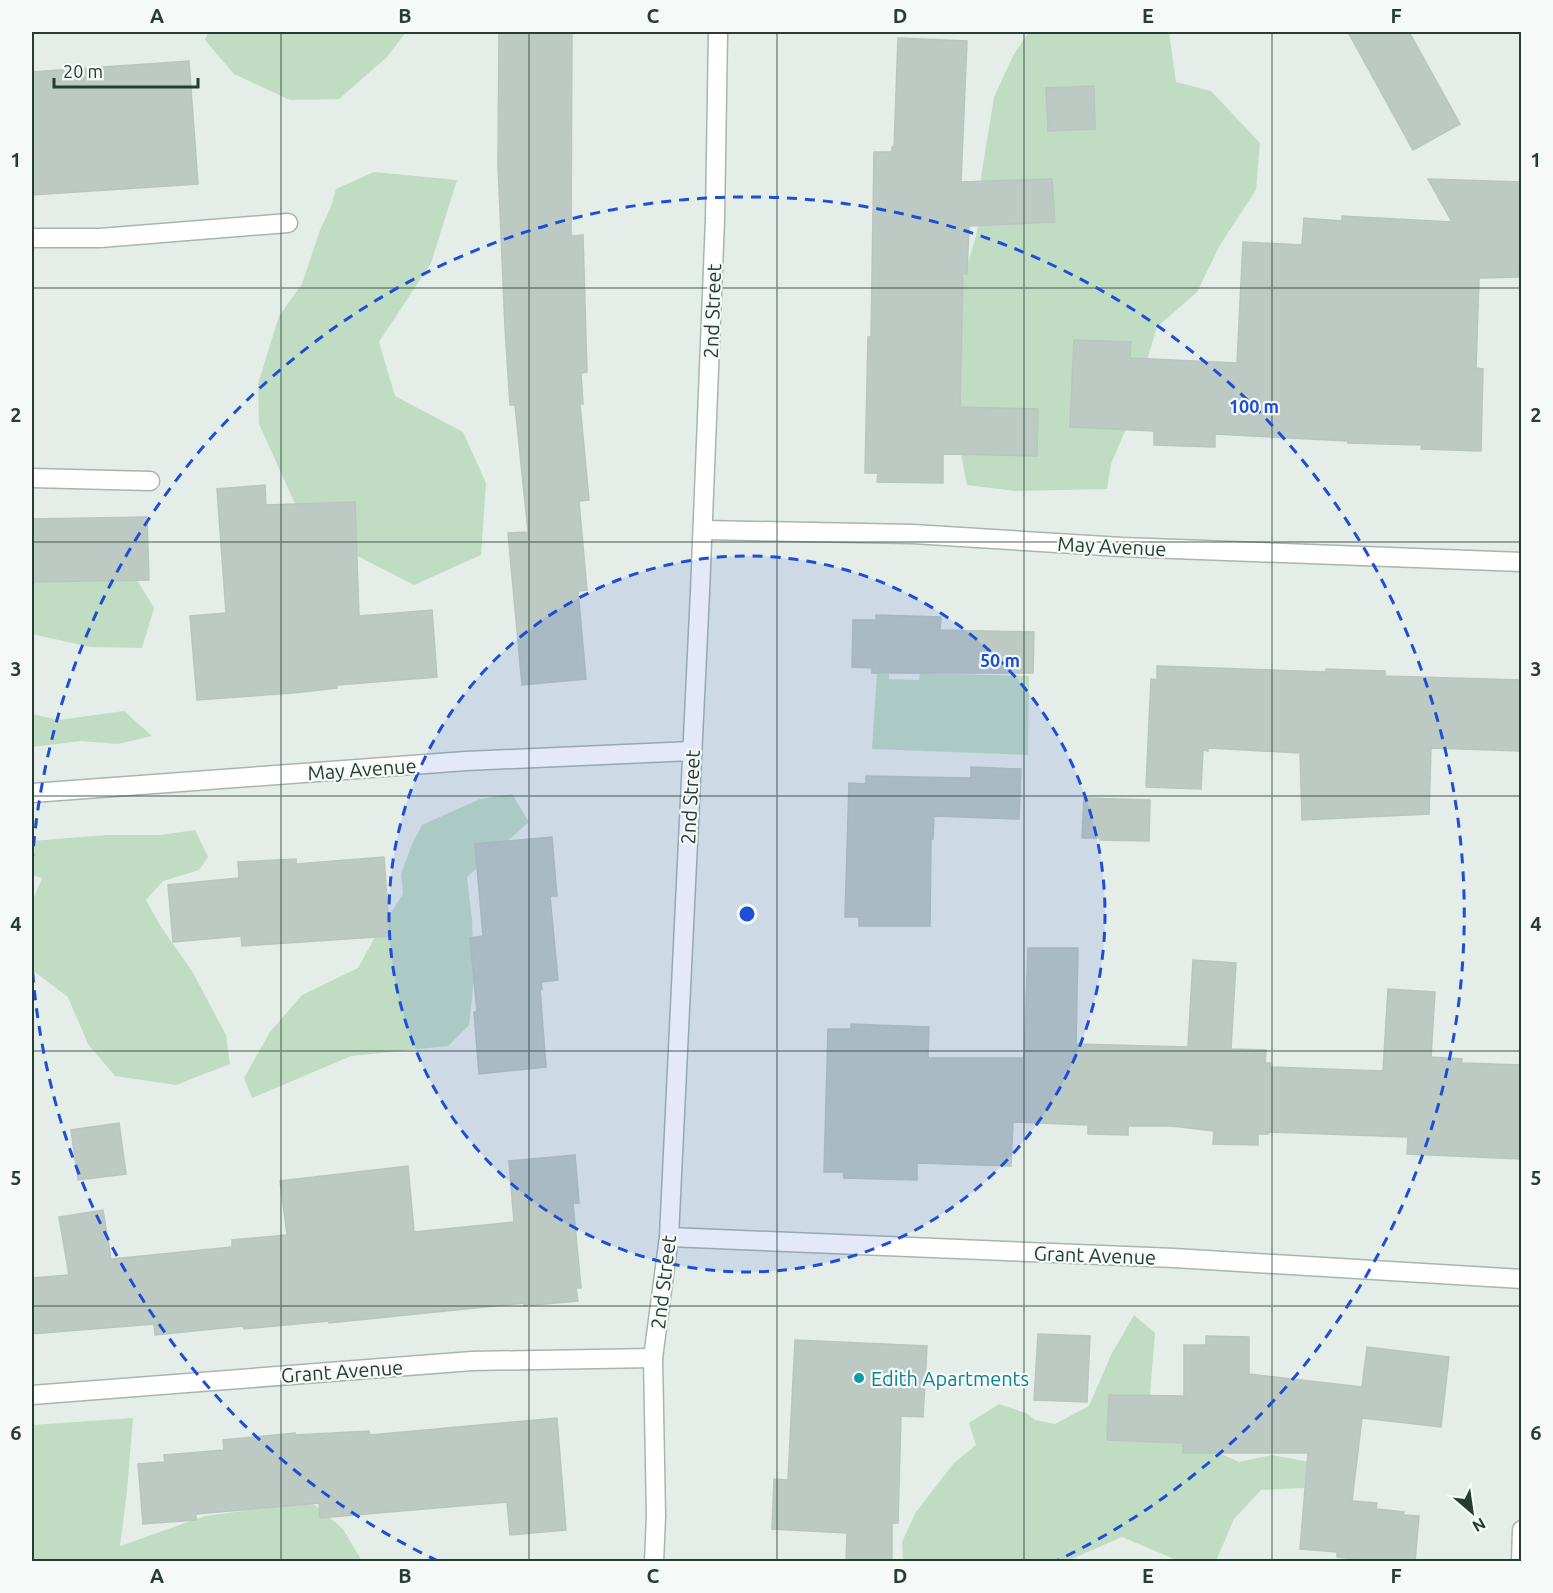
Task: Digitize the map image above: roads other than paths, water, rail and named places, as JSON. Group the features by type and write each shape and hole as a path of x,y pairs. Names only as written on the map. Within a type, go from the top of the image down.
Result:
{"street":[{"name":"2nd Street","path":"654,1562 656,1516 653,1358 669,1237 703,530 715,213 718,32"},
{"path":"32,238 100,238 288,223"},
{"path":"32,478 150,482"},
{"name":"May Avenue","path":"703,530 913,534 1133,548 1521,562"},
{"name":"May Avenue","path":"32,793 466,761 692,751"},
{"name":"Grant Avenue","path":"669,1237 1174,1258 1521,1279"},
{"name":"Grant Avenue","path":"32,1395 472,1361 653,1358"},
{"path":"1521,1530 1521,1562"}],"place":[{"name":"Edith Apartments","path":"859,1378"}]}
